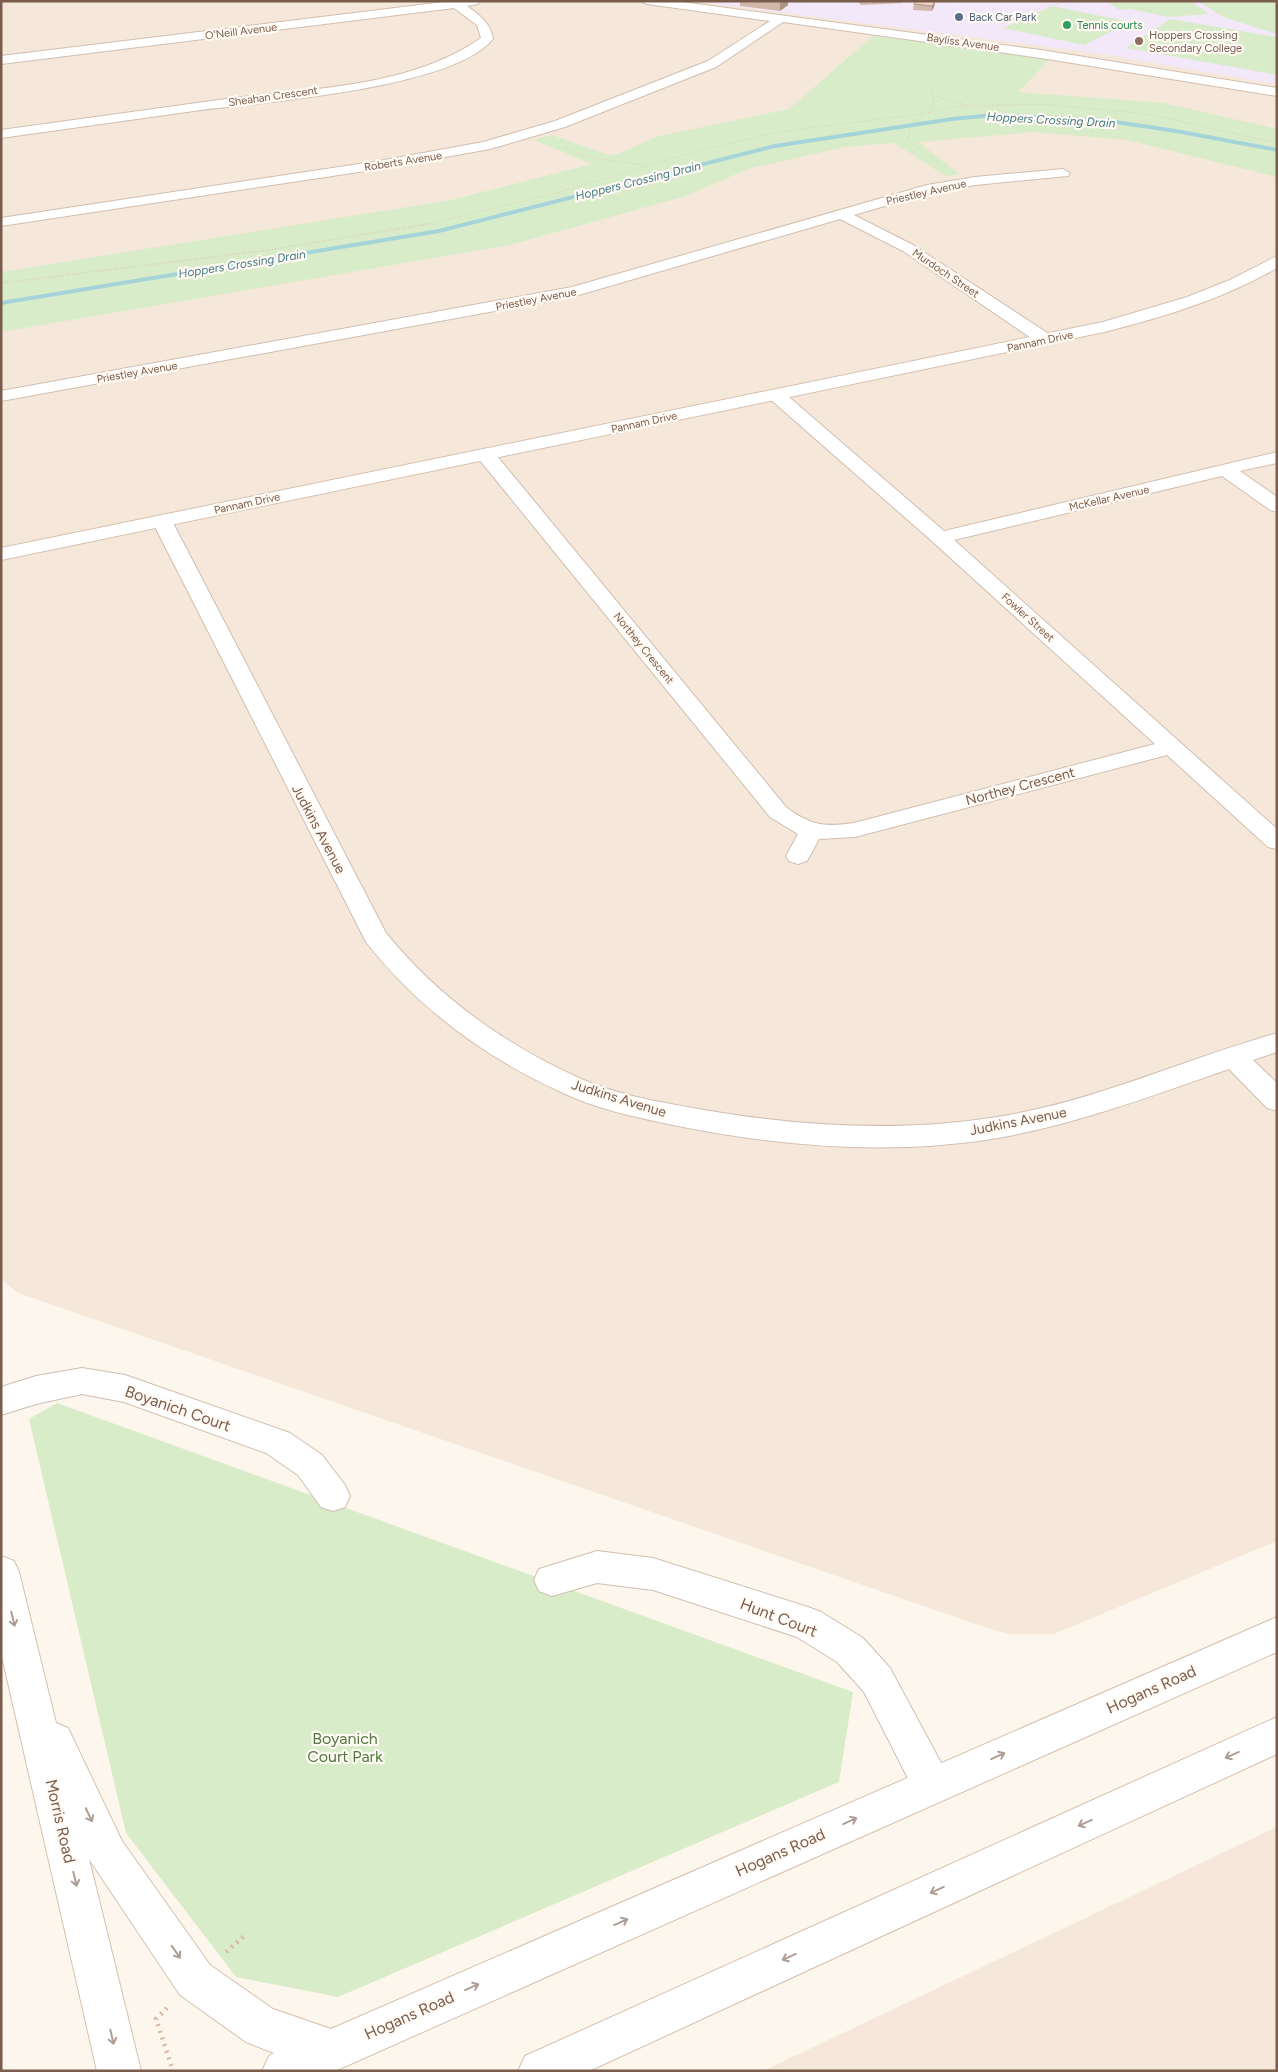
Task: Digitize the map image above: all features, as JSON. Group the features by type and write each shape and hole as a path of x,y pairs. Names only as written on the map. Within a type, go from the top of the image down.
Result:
{"street":[{"name":"O'Neill Avenue","path":"1,60 481,1"},
{"name":"Bayliss Avenue","path":"648,1 1155,70 1277,92"},
{"name":"Sheahan Crescent","path":"1,134 340,87 415,73 458,58 487,40 485,28 481,23 456,4"},
{"name":"Roberts Avenue","path":"5,221 414,160 511,139 560,124 712,64 730,54 780,19"},
{"name":"Priestley Avenue","path":"1,396 572,292 619,280 898,196 956,183 1063,173"},
{"path":"1,204 5,221"},
{"name":"Murdoch Street","path":"841,214 908,248 1046,340"},
{"name":"Pannam Drive","path":"1,554 1046,340 1137,319 1204,297 1254,275 1277,261"},
{"name":"Fowler Street","path":"776,395 940,538 1277,842"},
{"name":"Northey Crescent","path":"485,454 778,812 791,823 811,832 833,834 855,830 1171,747"},
{"name":"McKellar Avenue","path":"940,538 1277,457"},
{"path":"1226,470 1277,506"},
{"name":"Judkins Avenue","path":"162,521 375,936 394,963 419,988 460,1020 512,1055 574,1086 650,1110 735,1126 818,1136 894,1138 987,1129 1079,1108 1277,1042"},
{"path":"798,856 811,832"},
{"path":"1233,1056 1277,1101"},
{"name":"Boyanich Court","path":"1,1402 36,1390 82,1381 125,1389 278,1443 310,1465 333,1496"},
{"name":"Hunt Court","path":"552,1580 597,1567 653,1574 808,1624 850,1650 877,1680 932,1785"},
{"name":"Morris Road","path":"1,1572 32,1692 119,2071"},
{"name":"Hogans Road","path":"284,2071 1277,1634"},
{"path":"32,1692 108,1855 196,1980 261,2027 330,2050"},
{"path":"540,2071 1277,1735"}],"path":[{"path":"996,27 1046,6 1070,1"},
{"path":"901,55 928,83 936,96 935,104 931,111"},
{"path":"936,96 970,105"},
{"path":"1,282 260,252 429,224 553,194 778,132 922,114 970,105 1042,104 1148,114 1277,143"},
{"path":"922,114 912,125 907,135 908,140 942,166"},
{"path":"564,148 591,158 649,166"}],"shaded area":[{"path":"1,1 1277,1 1277,1541 1054,1634 1010,1634 993,1630 18,1293 2,1280"},
{"name":"Hoppers Crossing Secondary College","path":"693,1 1277,1 1277,84 1103,54"},
{"path":"1277,1827 1277,2071 763,2071"}],"green space":[{"path":"1107,1 1191,1 1209,14 1169,17 1130,9 1119,10"},
{"path":"1198,1 1277,1 1277,34 1223,17"},
{"name":"Tennis courts","path":"1052,6 1131,22 1084,45 1003,28"},
{"path":"1170,19 1277,37 1277,75 1126,48"},
{"path":"873,36 1050,59 1018,92 1164,103 1277,129 1277,177 1127,140 1034,132 918,142 960,174 945,176 894,143 845,147 748,169 686,196 510,245 1,332 1,272 451,200 592,164 534,140 552,135 612,156 659,136 789,109"},
{"name":"Boyanich Court Park","path":"57,1403 853,1692 839,1782 338,1997 236,1977 126,1833 29,1419"}],"building":[{"path":"916,1 935,2 932,6 914,4"}],"waterway":[{"name":"Hoppers Crossing Drain","path":"1,303 439,231 775,146 952,119 994,115 1102,120 1176,131 1277,150"}],"place":[{"name":"Back Car Park","path":"959,17"},
{"name":"Tennis courts","path":"1067,25"},
{"name":"Hoppers Crossing Secondary College","path":"1139,41"}]}
